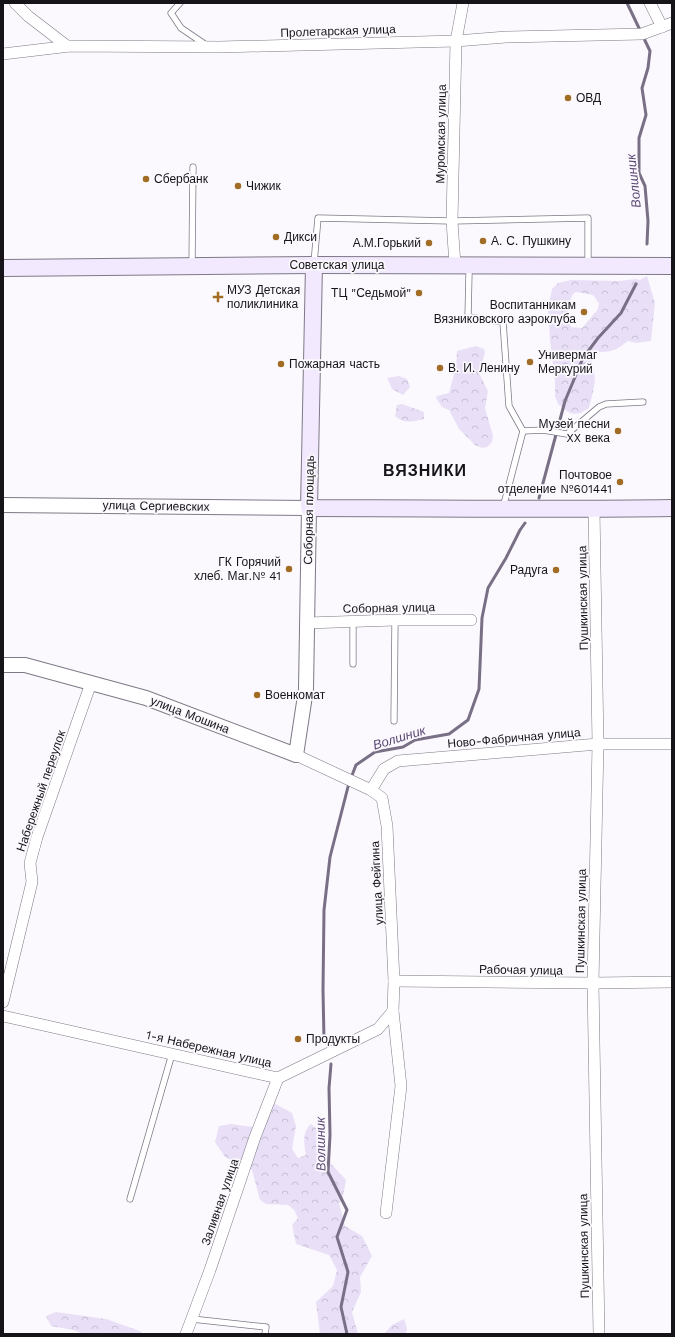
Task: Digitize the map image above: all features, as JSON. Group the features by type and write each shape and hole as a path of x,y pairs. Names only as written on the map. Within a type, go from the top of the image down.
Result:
{"main road":[{"name":"Советская улица","path":"3,268 314,265 672,266"},
{"name":"Соборная площадь","path":"309,508 314,265"},
{"path":"309,508 672,508"}],"street":[{"path":"15,3 28,16 67,46"},
{"name":"Муромская улица","path":"455,265 452,221 456,41 463,3"},
{"path":"650,3 667,25"},
{"name":"Пролетарская улица","path":"3,54 67,46 210,47 456,41 506,37 642,34 667,25"},
{"name":"улица Сергиевских","path":"3,505 309,508"},
{"name":"Соборная площадь","path":"296,755 306,689 309,508"},
{"name":"Пушкинская улица","path":"594,509 598,744 593,983 598,1334"},
{"name":"Соборная улица","path":"307,623 394,620 471,620"},
{"name":"улица Мошина","path":"3,665 25,665 146,698 296,755 370,790"},
{"name":"Набережный переулок","path":"3,1002 32,882 30,863 92,683"},
{"name":"Ново-Фабричная улица","path":"370,790 384,769 398,761 598,744 672,744"},
{"name":"улица Фейгина","path":"370,790 382,798 388,826 394,981 393,1011 401,1086 386,1213"},
{"name":"Рабочая улица","path":"394,981 593,983 672,982"},
{"name":"1-я Набережная улица","path":"3,1016 278,1078 378,1029 393,1011"},
{"name":"Заливная улица","path":"186,1334 210,1270 255,1137 278,1078"}],"lane":[{"path":"180,3 171,13 180,28 210,47"},
{"path":"192,266 193,167"},
{"path":"314,265 318,218 452,221 588,218 588,266"},
{"path":"469,273 468,317 503,322 508,406 523,431 503,508"},
{"path":"523,431 543,430 567,434 599,407 606,404 643,402"},
{"path":"394,620 394,721"},
{"path":"353,622 353,664"},
{"path":"130,1199 172,1054"},
{"path":"192,1319 266,1327 265,1334"}],"green space":[{"path":"647,276 655,303 651,341 636,343 628,341 613,350 606,352 595,352 592,363 595,380 589,408 581,413 574,414 568,412 558,404 555,396 555,381 548,309 552,289 558,283 571,280 640,280","holes":["576,292 593,295 599,303 598,309 582,328 571,327 568,318 568,310 569,302 573,294"]},
{"path":"476,346 484,349 485,353 479,373 488,391 485,408 493,436 492,442 487,447 482,448 475,445 459,429 449,410 442,407 436,398 437,396 449,393 456,366 457,351"},
{"path":"399,376 407,379 410,387 403,395 392,389 387,378"},
{"path":"402,404 424,412 424,419 409,422 399,419 395,416 397,405"},
{"path":"272,1102 292,1113 296,1126 292,1149 298,1158 306,1155 304,1143 305,1134 306,1130 311,1124 316,1128 324,1156 346,1180 342,1201 339,1203 345,1226 362,1236 372,1256 360,1277 361,1292 352,1312 358,1334 320,1334 316,1302 333,1286 337,1270 329,1255 296,1244 292,1225 298,1218 294,1210 288,1205 266,1204 260,1200 252,1170 225,1157 215,1142 219,1126 231,1124 253,1127"},
{"path":"56,1312 106,1319 140,1331 143,1334 84,1334 73,1330 51,1326 46,1316"},
{"path":"404,1319 407,1328 406,1334 384,1334 392,1325"}],"waterway":[{"name":"Волшник","path":"627,3 650,51 648,68 642,88 646,115 639,138 639,173 645,186 648,221 647,244"},
{"name":"Волшник","path":"539,498 565,401 583,358 598,338 621,313 636,284"},
{"name":"Волшник","path":"351,778 356,765 375,752 403,747 415,740 449,734 468,720 479,689 482,618 488,588 525,523"},
{"name":"Волшник","path":"324,1040 324,910 330,857 349,783"},
{"name":"Волшник","path":"331,1064 329,1088 330,1135 328,1172 347,1210 337,1237 348,1272 341,1307 347,1334"}],"place":[{"name":"ОВД","path":"568,98"},
{"name":"Сбербанк","path":"146,179"},
{"name":"Чижик","path":"238,186"},
{"name":"Дикси","path":"276,237"},
{"name":"А. С. Пушкину","path":"483,241"},
{"name":"А.М.Горький","path":"429,243"},
{"name":"ТЦ \"Седьмой\"","path":"419,293"},
{"name":"МУЗ Детская поликлиника","path":"218,297"},
{"name":"Воспитанникам Вязниковского аэроклуба","path":"584,312"},
{"name":"Универмаг Меркурий","path":"530,362"},
{"name":"Пожарная часть","path":"281,364"},
{"name":"В. И. Ленину","path":"440,368"},
{"name":"Музей песни XX века","path":"618,431"},
{"name":"Почтовое отделение №601441","path":"620,482"},
{"name":"ГК Горячий хлеб. Маг.№ 41","path":"289,569"},
{"name":"Радуга","path":"556,570"},
{"name":"Военкомат","path":"257,695"},
{"name":"Продукты","path":"298,1039"}],"district":[{"name":"ВЯЗНИКИ","path":"425,470"}]}
